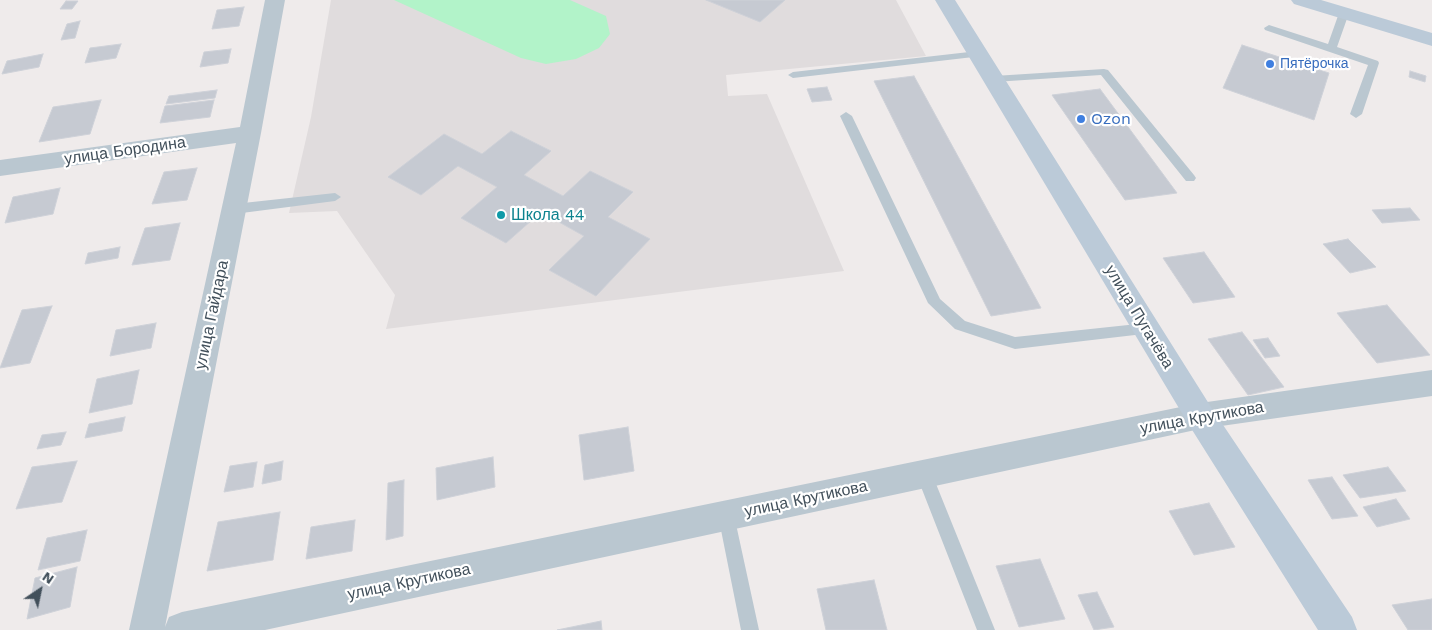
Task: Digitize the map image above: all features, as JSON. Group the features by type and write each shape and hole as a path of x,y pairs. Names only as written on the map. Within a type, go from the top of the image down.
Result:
{"street":[{"name":"улица Гайдара","path":"147,630 250,133 275,0"},
{"name":"улица Пугачёва","path":"945,0 1200,416 1339,630"},
{"path":"1300,0 1432,40"},
{"name":"улица Бородина","path":"0,168 250,133"},
{"name":"улица Крутикова","path":"182,630 1200,416 1432,383"}],"lane":[{"path":"1331,48 1344,14"},
{"path":"1269,28 1374,63 1356,114"},
{"path":"793,75 978,54"},
{"path":"994,79 1104,72 1190,178"},
{"path":"846,116 934,303 960,325 1015,343 1146,329"},
{"path":"234,208 335,197"},
{"path":"924,474 986,630"},
{"path":"726,515 750,630"}],"shaded area":[{"path":"331,0 896,0 926,56 726,75 728,96 767,94 844,271 386,329 395,295 337,211 289,213 311,117"}],"green space":[{"path":"394,0 570,0 606,16 610,34 599,48 576,59 546,64 521,58"}],"building":[{"path":"706,0 785,0 760,22"},
{"path":"66,1 78,1 72,9 60,9"},
{"path":"244,7 239,26 212,29 217,10"},
{"path":"80,21 75,38 61,40 67,24"},
{"path":"121,44 116,58 85,63 90,48"},
{"path":"1242,45 1329,73 1314,120 1223,88"},
{"path":"231,49 228,63 200,67 204,52"},
{"path":"43,54 39,67 2,74 7,61"},
{"path":"1410,71 1426,76 1425,82 1409,77"},
{"path":"914,76 1041,308 991,316 874,81"},
{"path":"827,87 832,100 812,102 807,89"},
{"path":"1100,89 1177,193 1125,200 1052,95"},
{"path":"217,90 215,98 166,104 169,96"},
{"path":"101,100 90,134 39,142 53,107"},
{"path":"214,100 210,117 160,123 165,106"},
{"name":"Школа 44","path":"511,131 551,151 524,175 563,196 590,171 633,192 608,217 650,239 596,296 549,270 584,236 541,212 506,243 461,218 497,187 458,166 421,195 388,177 444,134 482,154"},
{"path":"197,168 187,200 152,204 164,172"},
{"path":"60,188 53,214 5,223 13,197"},
{"path":"1410,208 1420,220 1382,223 1372,210"},
{"path":"180,223 170,260 132,265 145,228"},
{"path":"1348,239 1376,267 1350,273 1323,244"},
{"path":"120,247 118,258 85,264 88,253"},
{"path":"1204,252 1235,297 1193,303 1163,258"},
{"path":"1387,305 1430,355 1377,363 1337,313"},
{"path":"52,306 30,363 0,368 22,310"},
{"path":"156,323 151,348 110,356 116,330"},
{"path":"1242,332 1284,387 1248,395 1208,339"},
{"path":"1268,338 1280,356 1265,358 1253,340"},
{"path":"139,370 132,404 89,413 97,379"},
{"path":"125,417 122,431 85,438 89,424"},
{"path":"628,427 634,471 584,480 579,435"},
{"path":"66,432 61,445 37,449 42,435"},
{"path":"493,457 495,487 437,500 436,468"},
{"path":"77,461 62,502 16,509 32,467"},
{"path":"283,461 281,480 262,484 265,465"},
{"path":"257,462 253,487 224,492 230,466"},
{"path":"1388,467 1406,491 1360,498 1343,475"},
{"path":"1332,477 1358,516 1332,519 1308,480"},
{"path":"404,480 403,536 386,540 388,483"},
{"path":"1396,499 1410,519 1377,527 1363,507"},
{"path":"1209,503 1235,547 1194,555 1169,511"},
{"path":"280,512 273,560 207,571 218,522"},
{"path":"355,520 352,551 306,559 311,527"},
{"path":"87,530 80,561 38,570 47,538"},
{"path":"1040,559 1065,619 1019,627 996,566"},
{"path":"77,567 70,607 27,619 35,578"},
{"path":"874,580 887,630 826,630 817,589"},
{"path":"1097,592 1114,627 1094,630 1078,595"},
{"path":"1432,599 1432,630 1408,630 1392,605"},
{"path":"601,621 602,630 557,630"}],"place":[{"name":"Пятёрочка","path":"1270,64"},
{"name":"Ozon","path":"1081,119"},
{"name":"Школа 44","path":"501,215"}]}
